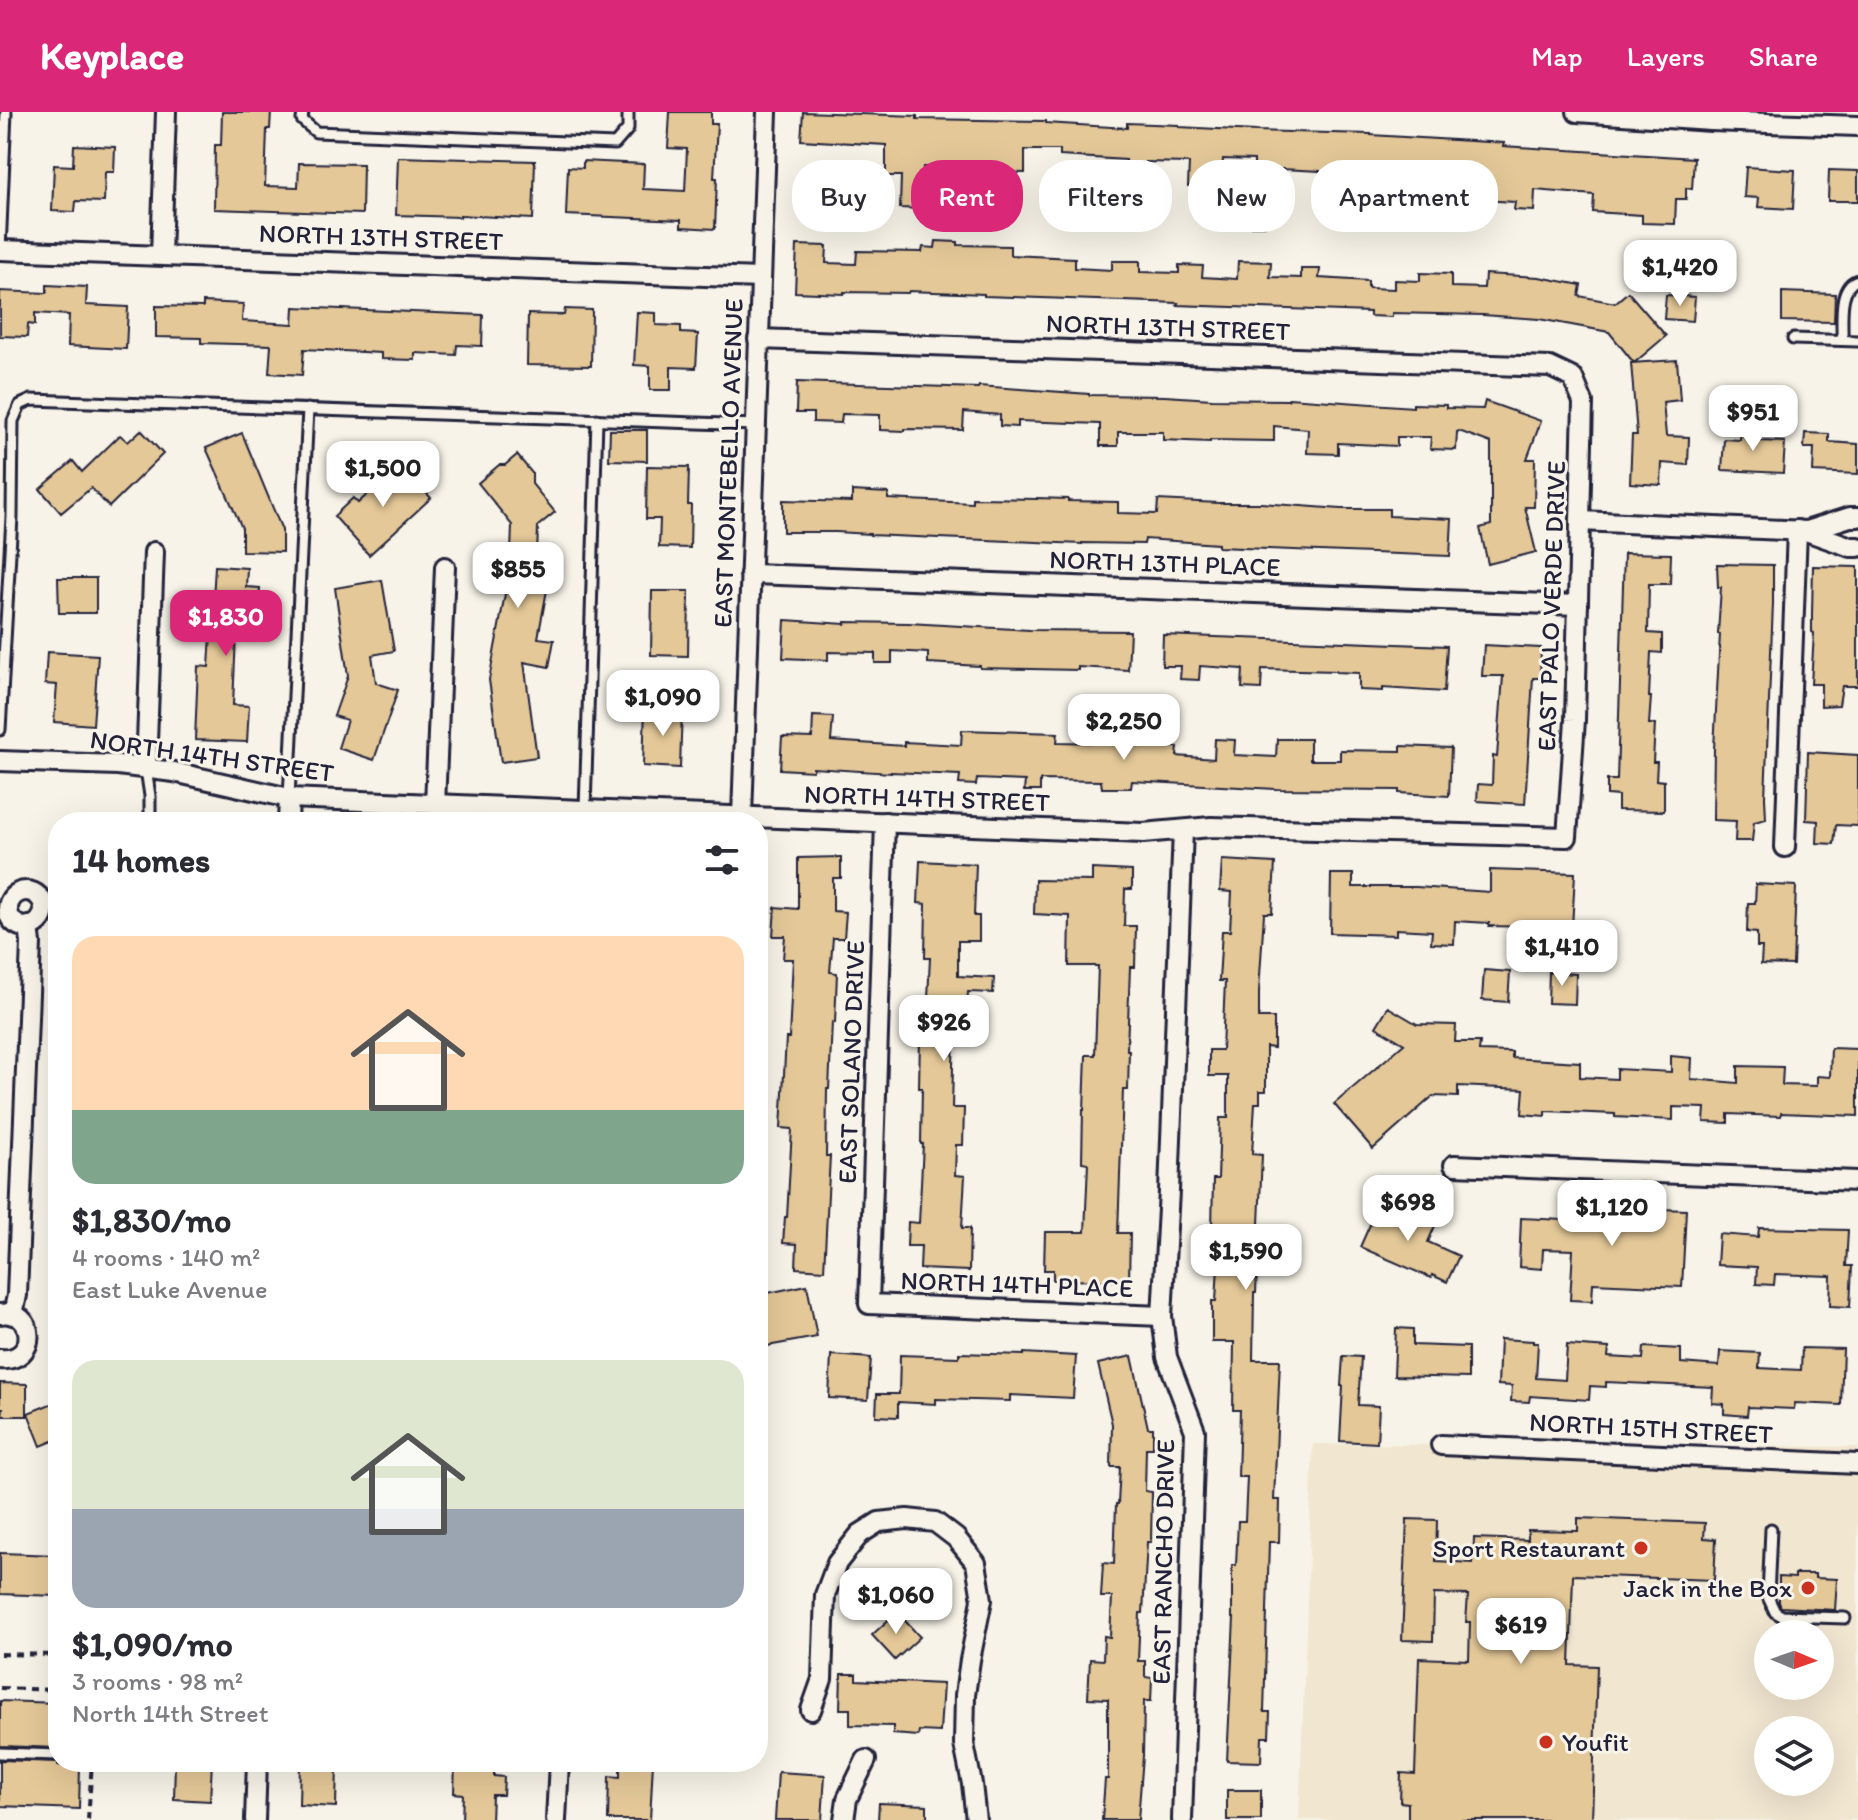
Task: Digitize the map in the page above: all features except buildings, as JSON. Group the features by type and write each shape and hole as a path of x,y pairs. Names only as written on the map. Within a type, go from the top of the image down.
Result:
{"street":[{"path":"161,255 166,112"},
{"name":"EAST MONTEBELLO AVENUE","path":"742,812 767,112"},
{"path":"1577,112 1858,126"},
{"name":"NORTH 13TH STREET","path":"0,250 760,278"},
{"name":"NORTH 13TH STREET","path":"758,339 1550,367 1573,378"},
{"name":"EAST PALO VERDE DRIVE","path":"1567,837 1575,720 1583,402 1573,378"},
{"path":"1801,531 1858,517"},
{"path":"1580,521 1801,531 1858,547"},
{"path":"1785,847 1801,531"},
{"path":"146,769 154,552"},
{"path":"435,805 445,567"},
{"name":"NORTH 13TH PLACE","path":"750,574 1578,605"},
{"name":"NORTH 14TH STREET","path":"0,761 118,765 174,772 289,798 556,812"},
{"path":"288,812 289,798"},
{"name":"NORTH 14TH STREET","path":"768,817 1143,833 1211,827 1567,837"},
{"name":"EAST SOLANO DRIVE","path":"869,1304 885,822"},
{"name":"EAST RANCHO DRIVE","path":"1182,1820 1195,1431 1167,1357 1162,1316 1183,830"},
{"path":"25,891 40,899 43,910 39,921 29,926 18,925 5,915 14,895 25,891"},
{"path":"0,1359 22,1354 29,1340 25,1324 6,1314 17,1295 31,943 29,926"},
{"path":"1454,1165 1858,1181"},
{"name":"NORTH 14TH PLACE","path":"869,1304 1162,1316"},
{"name":"NORTH 15TH STREET","path":"1441,1445 1858,1464"},
{"path":"811,1710 822,1679 825,1595 837,1563 860,1534 879,1522 907,1519 935,1522 956,1538 976,1563 982,1600 965,1695 964,1744 976,1820"},
{"path":"844,1820 847,1799 866,1760"},
{"path":"255,1820 257,1772"},
{"path":"556,1820 558,1772"}],"lane":[{"path":"0,250 6,112"},
{"path":"303,112 302,120 316,132 615,144 628,129 628,112"},
{"path":"1842,340 1843,302 1847,286 1858,280"},
{"path":"1793,339 1858,341"},
{"path":"0,730 12,517 13,421 20,405 31,400 756,425"},
{"path":"289,798 308,409"},
{"path":"590,812 597,419"},
{"path":"146,769 150,812"},
{"path":"1771,1529 1768,1597 1775,1612 1782,1616 1845,1618"},
{"path":"0,1753 48,1755"}],"path":[{"path":"0,1654 48,1655"},
{"path":"0,1688 48,1690"},
{"path":"88,1820 91,1772"}],"shaded area":[{"path":"1313,1444 1858,1447 1857,1820 1299,1820"}],"place":[{"name":"Sport Restaurant","path":"1641,1548"},
{"name":"Jack in the Box","path":"1808,1588"},
{"name":"Youfit","path":"1546,1742"}]}
